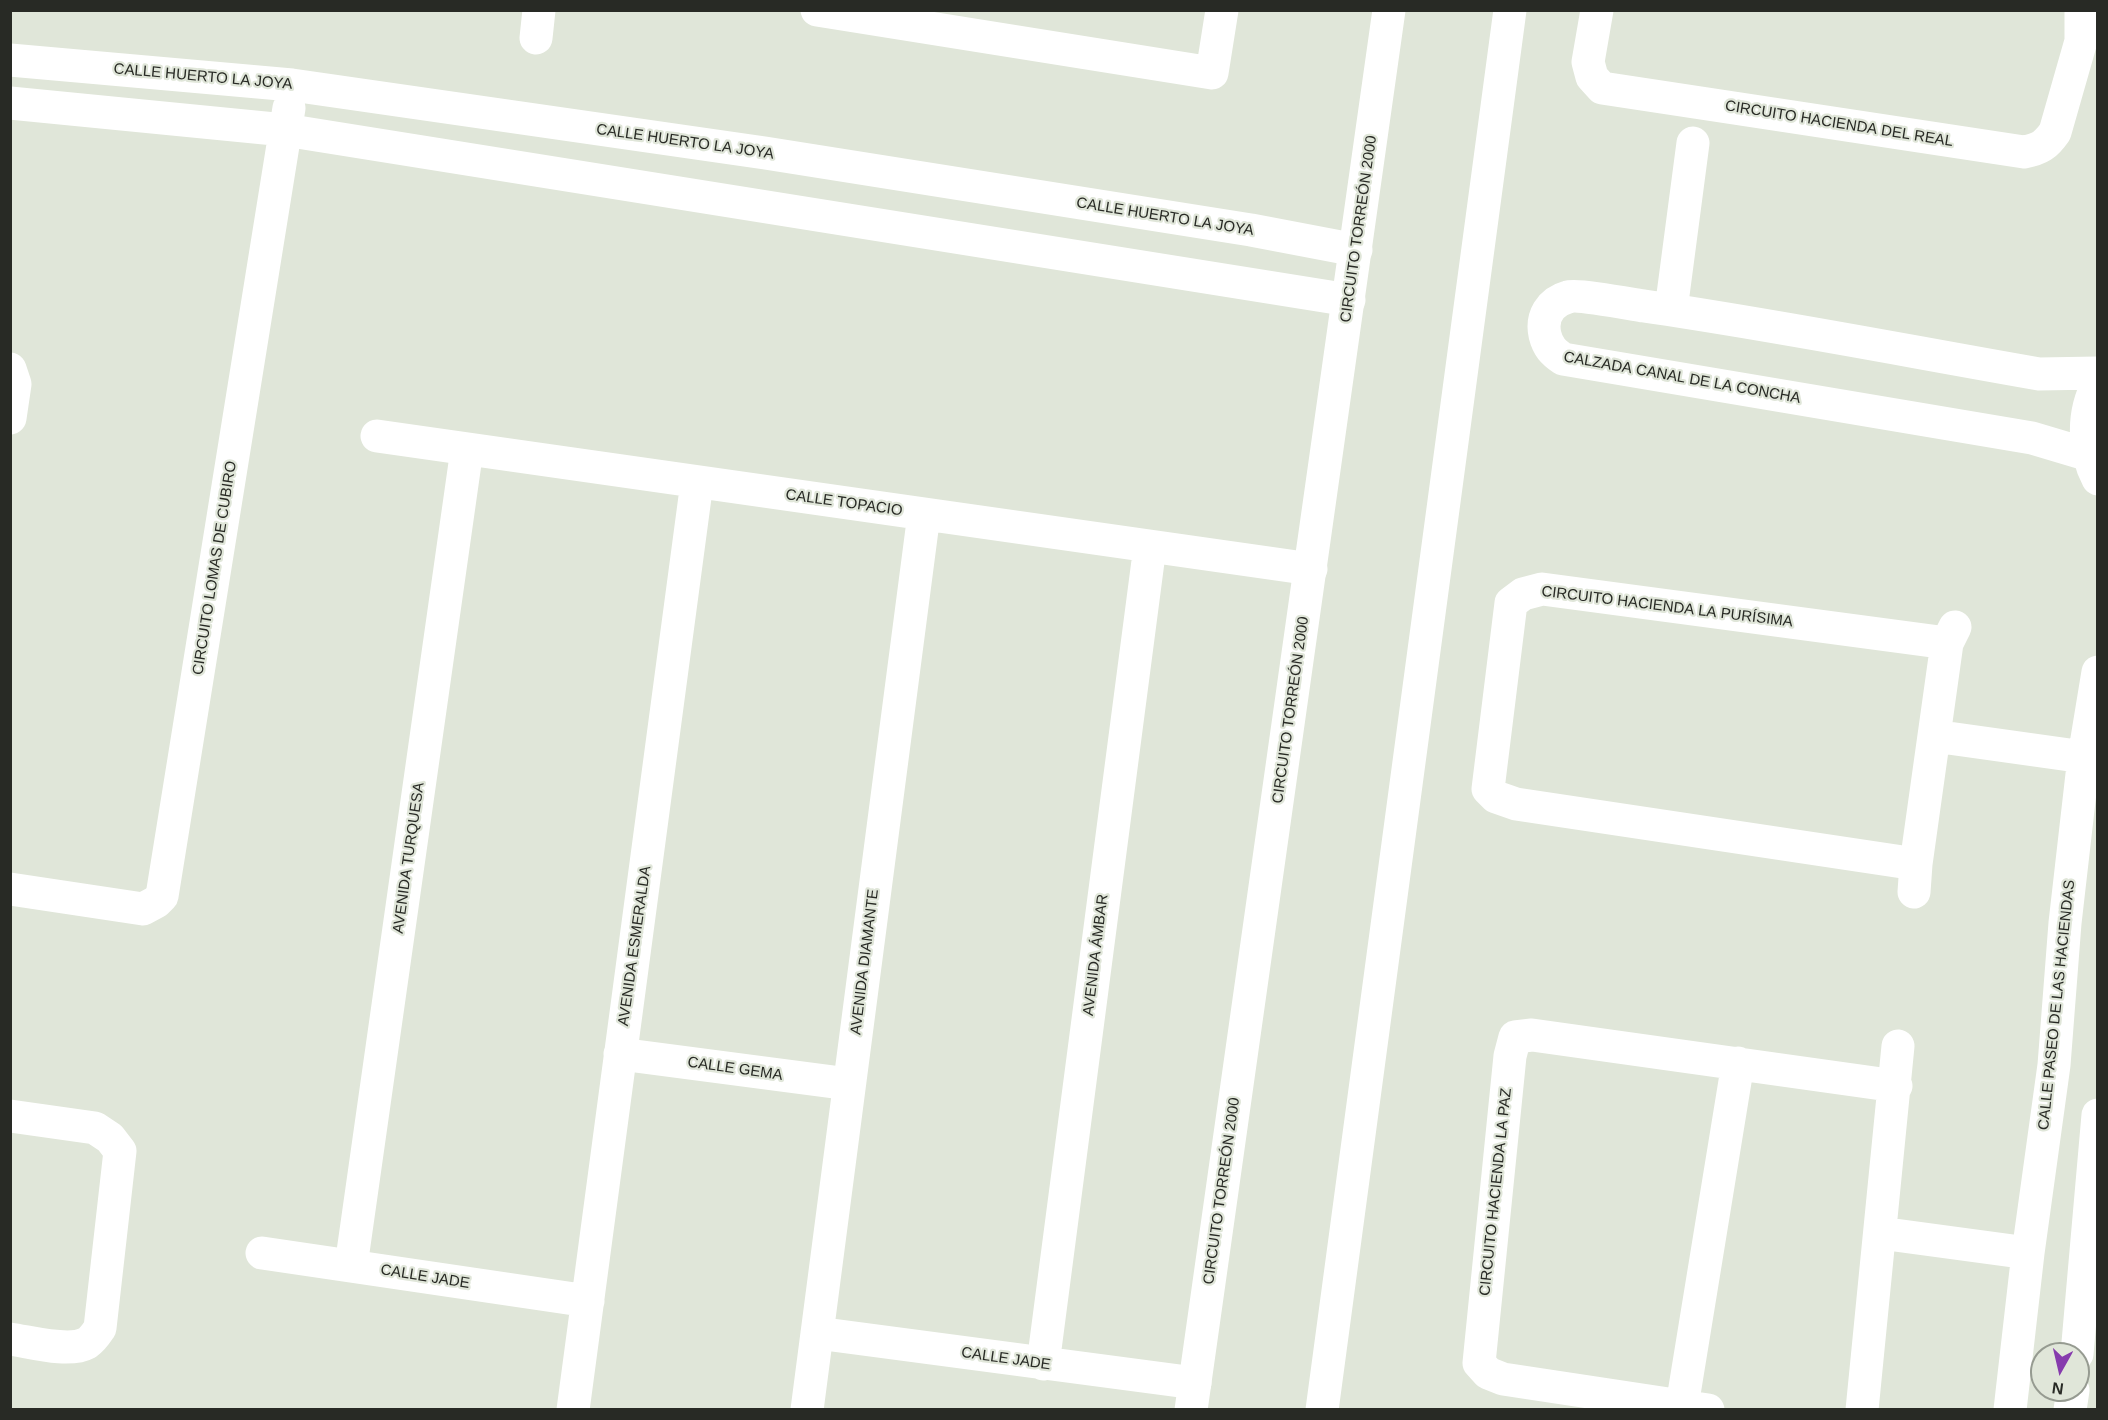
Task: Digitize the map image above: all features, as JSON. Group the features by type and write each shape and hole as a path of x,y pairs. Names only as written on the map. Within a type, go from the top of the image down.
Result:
{"street":[{"path":"817,10 1212,73 1222,10"},
{"name":"CIRCUITO TORREÓN 2000","path":"1193,1396 1389,10"},
{"path":"1322,1410 1510,10"},
{"name":"CIRCUITO HACIENDA DEL REAL","path":"1597,10 1588,62 1593,77 1602,88 2024,152 2047,144 2055,132 2086,31"},
{"name":"CALLE HUERTO LA JOYA","path":"10,60 292,85 765,153 1240,229 1356,250"},
{"name":"CIRCUITO LOMAS DE CUBIRO","path":"10,889 143,909 162,896 292,85"},
{"path":"10,103 285,130 1349,300"},
{"path":"1671,310 1693,143"},
{"name":"CALZADA CANAL DE LA CONCHA","path":"2093,467 2032,438 1563,359 1547,344 1543,327 1547,313 1554,303 1570,296 1671,310 2039,374 2097,373"},
{"path":"10,369 15,384 10,418"},
{"path":"2093,467 2086,438 2086,421 2097,384"},
{"name":"CALLE TOPACIO","path":"377,436 1311,569"},
{"name":"AVENIDA TURQUESA","path":"351,1266 467,449"},
{"name":"AVENIDA ESMERALDA","path":"573,1410 697,482"},
{"name":"AVENIDA DIAMANTE","path":"807,1410 924,514"},
{"name":"AVENIDA ÁMBAR","path":"1043,1364 1150,546"},
{"name":"CIRCUITO HACIENDA LA PURÍSIMA","path":"1542,589 1951,635 1934,736 1915,878 1516,804 1496,797 1488,789 1511,603 1523,594 1542,589"},
{"name":"CALLE PASEO DE LAS HACIENDAS","path":"2010,1410 2028,1253 2054,1065 2065,923 2084,757 2097,672"},
{"path":"1934,736 2084,757"},
{"name":"CIRCUITO HACIENDA LA PAZ","path":"1738,1063 1695,1408 1503,1379 1488,1373 1479,1363 1510,1056 1515,1037 1532,1035 1738,1063 1896,1086"},
{"path":"1862,1410 1896,1086 1898,1046"},
{"name":"CALLE GEMA","path":"620,1054 849,1084"},
{"path":"10,1116 95,1128 110,1138 120,1151 100,1328 85,1344 72,1348 10,1339"},
{"path":"2044,1135 2096,1129 2085,1342"},
{"path":"1880,1233 2028,1253"},
{"name":"CALLE JADE","path":"262,1253 588,1301"},
{"name":"CALLE JADE","path":"818,1333 1043,1364 1193,1396"}]}
